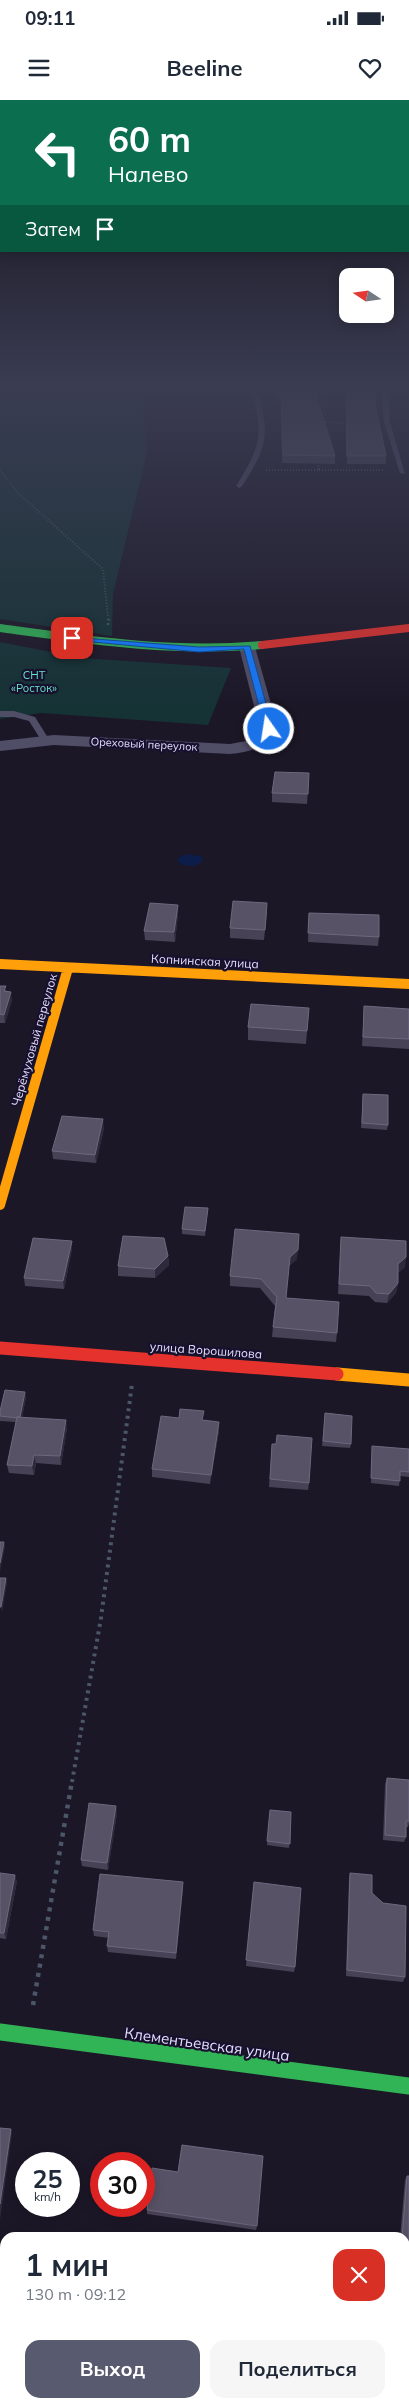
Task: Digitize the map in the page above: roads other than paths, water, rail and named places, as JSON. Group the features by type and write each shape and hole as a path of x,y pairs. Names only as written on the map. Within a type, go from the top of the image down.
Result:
{"street":[{"path":"0,628 108,643 199,650 247,647 409,628"},
{"name":"Ореховый переулок","path":"0,746 46,741 230,748 248,746 264,737 269,729 247,647"},
{"name":"Копнинская улица","path":"0,964 409,984"},
{"name":"Черёмуховый переулок","path":"0,1205 68,968"},
{"name":"улица Ворошилова","path":"0,1348 409,1380"},
{"name":"Клементьевская улица","path":"0,2032 28,2034 409,2086"}],"lane":[{"path":"0,714 14,714 32,720 46,741"}],"water":[{"path":"186,854 201,856 203,861 195,866 181,865 177,859"}],"park label":[{"name":"СНТ «Росток»","path":"34,681"}]}
